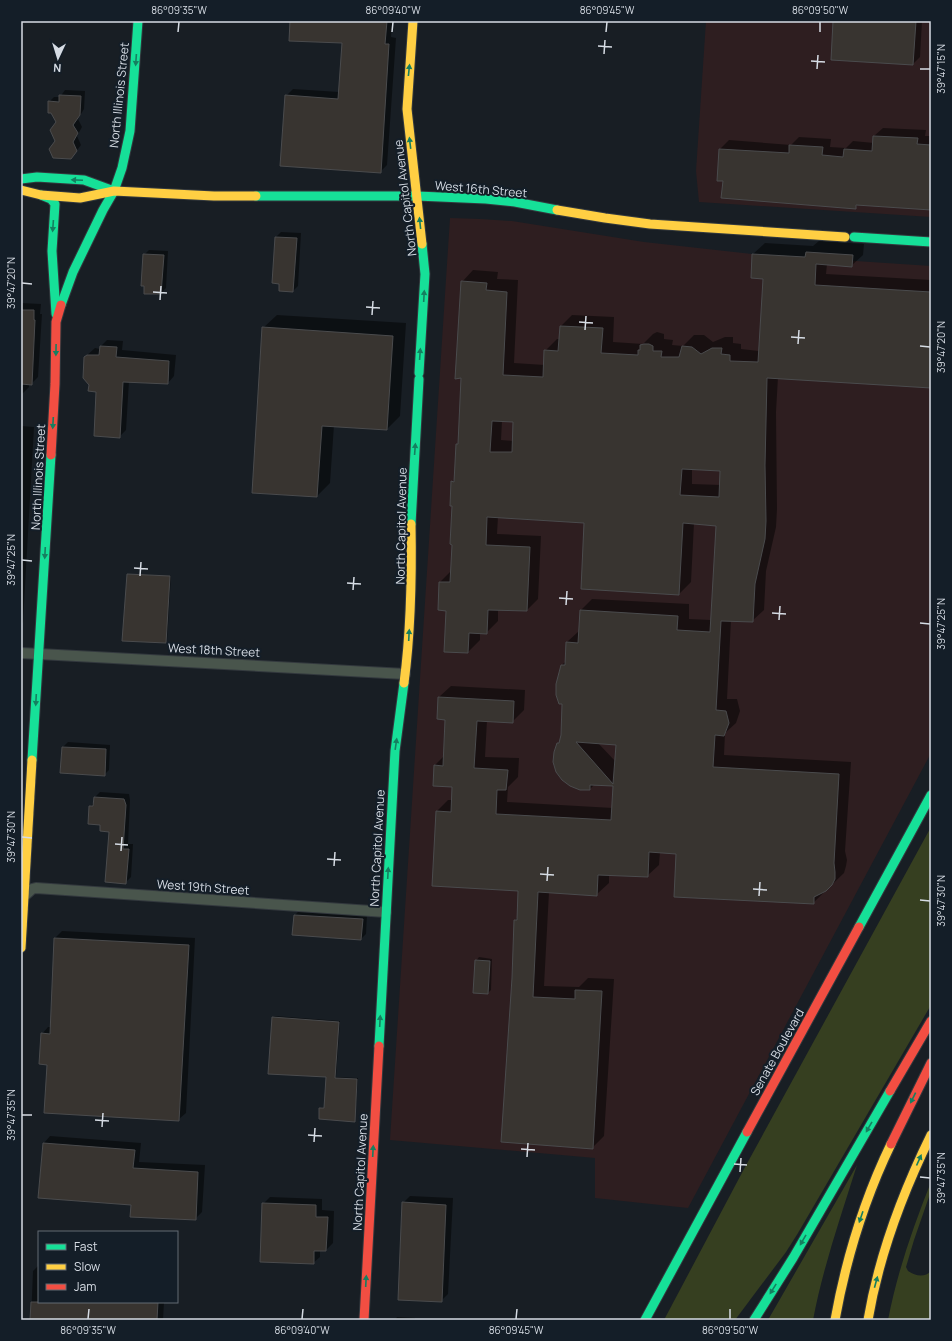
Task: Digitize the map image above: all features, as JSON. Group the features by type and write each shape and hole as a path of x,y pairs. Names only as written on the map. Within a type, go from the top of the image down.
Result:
{"main road":[{"name":"North Illinois Street","path":"21,948 55,384 56,322 73,272 103,210 114,191 122,168 130,131 138,21"},
{"name":"North Capitol Avenue","path":"364,1320 395,751 405,674 411,605 411,518 425,274 407,109 413,21"},
{"name":"West 16th Street","path":"21,179 37,177 84,180 114,191"},
{"name":"West 16th Street","path":"21,190 41,195 80,198 114,191 222,196 417,196 497,200 650,224 931,242"},
{"path":"41,195 51,199 55,204 52,251 56,322"},
{"name":"Senate Boulevard","path":"645,1320 931,795"},
{"path":"754,1320 793,1258 931,1021"},
{"path":"835,1320 848,1259 868,1198 888,1149 931,1063"},
{"path":"868,1320 875,1286 890,1234 914,1171 931,1135"}],"street":[{"name":"West 18th Street","path":"21,653 405,674"},
{"name":"West 19th Street","path":"23,897 32,889 36,888 386,912"}],"shaded area":[{"path":"706,21 931,21 931,217 699,202 696,171"},
{"path":"450,218 512,221 644,242 752,254 931,266 931,753 688,1208 595,1198 595,1158 390,1140"}],"green space":[{"path":"931,827 931,1005 798,1233 786,1252 735,1320 664,1320 744,1169"},
{"path":"857,1165 827,1261 813,1320 768,1320"},
{"path":"931,1182 931,1191 906,1267 908,1271 917,1275 926,1275 931,1271 931,1320 888,1320 906,1250"}],"building":[{"path":"290,21 387,21 385,44 389,44 381,173 280,166 285,95 338,99 342,43 289,41"},
{"path":"833,21 916,21 913,65 831,60"},
{"path":"59,95 81,96 80,115 73,125 78,133 73,142 77,151 71,159 53,158 49,149 55,141 50,130 56,122 51,113 48,113 48,101 59,102"},
{"path":"873,136 918,138 917,144 931,145 931,210 856,205 856,209 721,198 723,181 717,181 719,149 789,153 789,145 823,147 822,155 843,157 844,149 872,151"},
{"path":"275,237 297,238 293,292 279,291 279,284 272,283"},
{"path":"806,252 853,255 852,267 816,264 815,285 931,292 931,388 767,378 765,539 755,584 753,622 721,621 716,710 726,711 729,723 724,736 715,735 713,767 839,774 834,863 835,879 826,891 814,897 814,904 674,897 676,854 649,852 648,877 598,875 597,896 538,892 533,997 575,999 575,990 602,991 593,1149 501,1142 512,978 514,920 517,920 518,891 432,886 436,811 451,812 452,787 433,786 434,765 443,766 445,720 437,719 438,697 514,701 513,723 477,721 474,768 508,770 506,790 497,790 496,814 611,820 613,786 590,785 590,790 580,790 570,786 562,780 556,772 553,762 554,752 561,735 562,704 559,704 556,695 556,684 561,665 565,665 566,642 578,643 580,610 678,616 677,630 710,632 716,526 683,523 679,595 581,589 584,523 487,517 486,545 530,547 527,611 488,610 487,634 469,633 468,653 444,652 446,611 438,610 439,582 450,582 452,545 450,544 452,506 450,506 451,481 454,482 456,444 458,444 461,378 455,379 461,281 487,283 486,290 507,292 503,375 543,377 544,350 558,351 560,326 603,328 601,353 638,355 640,345 649,344 653,346 653,351 662,351 661,357 679,357 682,346 692,347 701,354 712,348 722,348 721,354 730,355 730,361 758,362 763,279 751,278 752,254 805,257","holes":["492,421 513,422 512,452 490,452","682,469 720,471 719,497 680,495","576,742 616,745 613,784"]},
{"path":"143,254 164,255 161,294 144,294 144,286 141,286"},
{"path":"21,310 34,310 35,320 32,385 21,384"},
{"path":"262,327 393,336 387,430 322,426 317,497 252,493"},
{"path":"100,346 117,347 116,357 169,361 168,384 123,382 120,438 94,436 96,392 88,391 89,385 83,378 84,357 87,355 99,355"},
{"path":"127,574 170,576 166,643 122,641"},
{"path":"62,747 106,749 105,776 60,773"},
{"path":"94,797 124,799 126,805 123,849 129,849 126,884 105,882 109,832 100,831 100,825 88,824 89,806 93,806"},
{"path":"294,915 363,919 361,940 292,935"},
{"path":"54,938 189,945 179,1121 44,1113 47,1065 39,1064 41,1033 50,1034"},
{"path":"475,960 490,961 488,994 473,993"},
{"path":"272,1017 339,1022 335,1078 357,1079 355,1122 319,1119 319,1108 324,1108 326,1077 268,1074"},
{"path":"43,1143 135,1150 133,1168 198,1172 196,1220 130,1217 131,1205 38,1198"},
{"path":"402,1202 446,1205 442,1302 398,1300"},
{"path":"262,1203 316,1205 316,1217 328,1217 326,1251 314,1251 314,1264 260,1262"},
{"path":"31,1302 158,1303 157,1320 30,1320"}],"traffic: fast":[{"path":"61,305 73,272 103,210 114,191 122,168 130,131 138,21"},
{"path":"21,179 37,177 84,180 114,191"},
{"path":"41,195 51,199 55,204 52,251 56,314"},
{"path":"256,196 417,196 486,199 515,202 557,210"},
{"path":"854,237 931,242"},
{"path":"419,373 425,274 422,244"},
{"path":"411,524 419,379"},
{"path":"32,760 51,455"},
{"path":"379,1046 395,751 404,683"},
{"path":"859,927 931,795"},
{"path":"754,1320 793,1258 890,1091"},
{"path":"645,1320 747,1132"}],"traffic: slow":[{"path":"413,21 407,109 422,244"},
{"path":"21,190 41,195 80,198 114,191 214,196 256,196"},
{"path":"557,210 650,224 845,237"},
{"path":"404,683 410,604 411,524"},
{"path":"21,948 32,760"},
{"path":"868,1320 878,1272 885,1248 901,1202 931,1135"},
{"path":"835,1320 850,1252 864,1208 891,1144"}],"traffic: jam":[{"path":"51,455 55,384 56,322 61,305"},
{"path":"747,1132 859,927"},
{"path":"890,1091 931,1021"},
{"path":"364,1320 379,1046"},
{"path":"891,1144 931,1063"}]}
